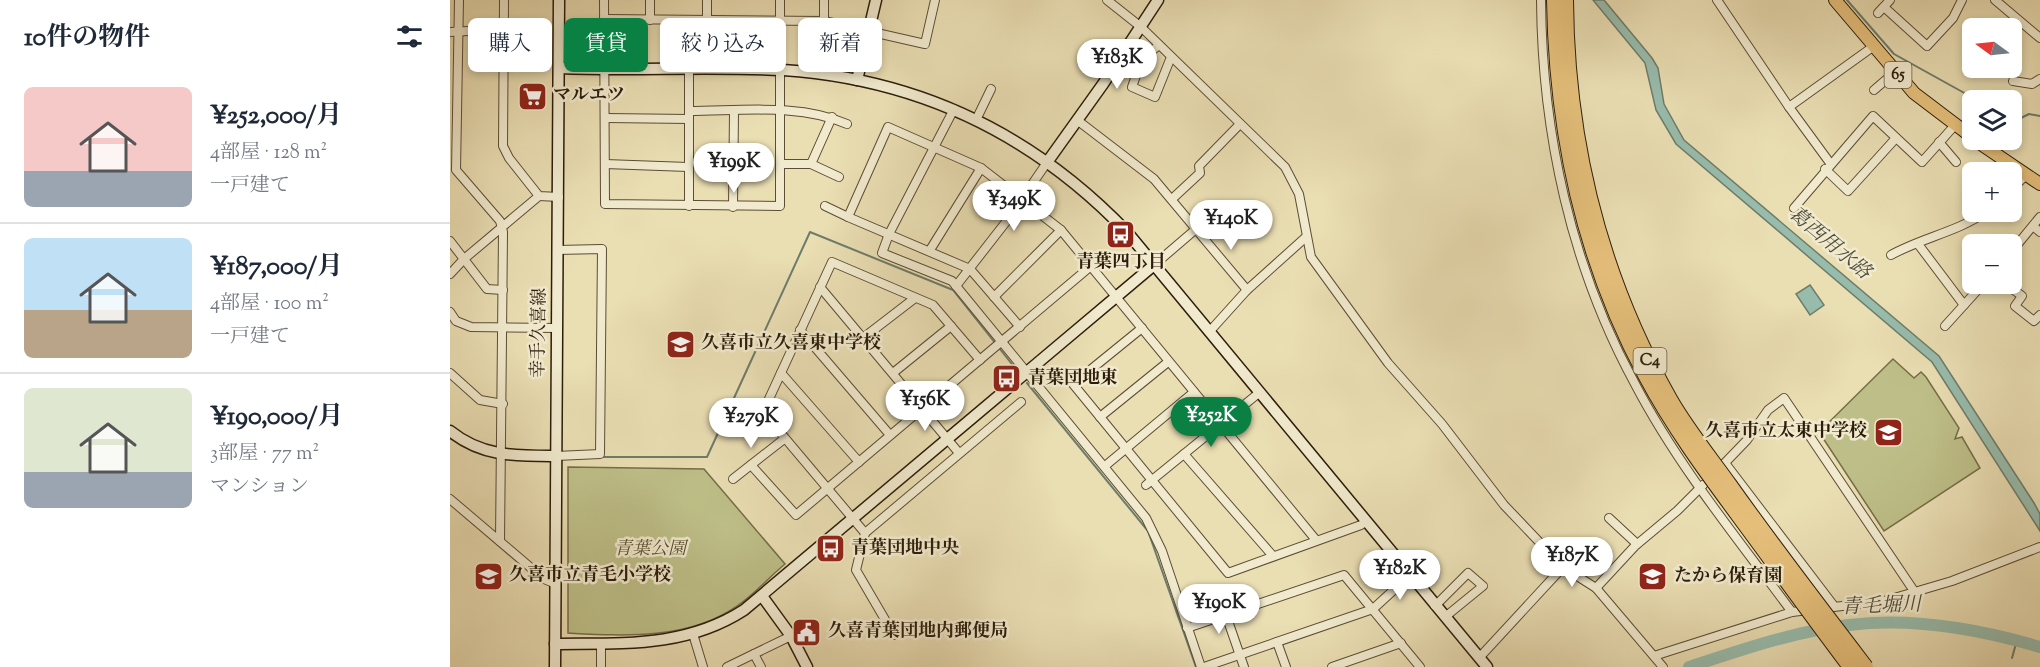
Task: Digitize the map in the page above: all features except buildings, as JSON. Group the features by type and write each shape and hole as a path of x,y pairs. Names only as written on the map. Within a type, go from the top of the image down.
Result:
{"highway":[{"name":"C4","path":"1554,0 1557,68 1568,154 1596,261 1631,346 1681,435 1850,667"},
{"name":"C4","path":"1566,0 1569,79 1583,169 1606,256 1640,342 1687,425 1866,667"}],"main road":[{"name":"65","path":"1834,0 1921,100 1962,130"},
{"name":"65","path":"1991,150 2040,184"}],"street":[{"path":"459,0 454,32 453,170 503,226 501,541"},
{"path":"503,18 504,0"},
{"name":"幸手久喜線","path":"555,667 559,0"},
{"path":"604,0 604,18"},
{"path":"650,0 650,20 660,20"},
{"path":"706,0 706,18"},
{"path":"780,0 780,18"},
{"path":"824,0 824,18"},
{"path":"872,18 876,0"},
{"path":"882,34 925,44 935,0"},
{"path":"1107,0 1141,27 1285,167 1299,194 1311,257 1405,386 1442,424 1504,505 1563,567 1596,588 1663,667"},
{"path":"956,286 1022,199 1158,0"},
{"path":"1541,0 1548,119 1577,244 1596,299 1635,385 1700,488 1792,612"},
{"path":"1717,0 1828,166 1848,191 1896,138"},
{"path":"1890,0 1881,10 1927,46 1953,18 1962,0"},
{"path":"1995,0 2040,38"},
{"path":"1158,45 1142,59 1132,87 1155,97 1171,57"},
{"path":"1789,107 1874,46"},
{"path":"560,68 564,68"},
{"path":"786,71 857,80 902,91 954,109 1048,160 1095,199 1154,264 1487,667"},
{"path":"503,72 503,146 509,158 539,196"},
{"path":"605,72 605,204 733,207 780,206 780,72"},
{"path":"688,206 689,72"},
{"path":"857,80 859,72"},
{"path":"1874,90 1895,72"},
{"path":"2013,81 2032,84 2040,79"},
{"path":"976,120 991,89"},
{"path":"954,109 889,234 882,253 952,281 1105,466 1152,527 1202,667 1373,609 1410,575"},
{"path":"606,118 780,110 832,117 847,124"},
{"path":"733,207 734,111"},
{"path":"1794,208 1873,116 1922,162 1955,125"},
{"path":"811,164 832,117"},
{"path":"1077,120 1154,178 1247,290"},
{"path":"1172,200 1200,173 1199,166 1240,124"},
{"path":"848,217 888,127 981,168 1061,230 1316,540"},
{"path":"1939,142 1956,162"},
{"path":"605,164 688,167"},
{"path":"781,164 811,164 839,177"},
{"path":"930,250 981,168"},
{"path":"2022,179 2026,175"},
{"path":"450,274 464,259 539,196 559,196"},
{"path":"825,206 970,269 1020,327"},
{"path":"2022,239 2040,217"},
{"path":"1891,255 1905,247 1943,235 1967,222"},
{"path":"2033,226 2040,232"},
{"path":"555,644 643,644 693,634 729,620 762,596 853,520 1196,229"},
{"path":"994,297 1061,230"},
{"path":"1210,331 1247,290 1306,237"},
{"path":"450,241 487,289 503,290"},
{"path":"1918,244 1964,305"},
{"path":"450,431 468,444 502,455 600,454 602,249 558,250"},
{"path":"865,533 763,412 831,262 933,305 980,360"},
{"path":"751,465 796,515 1092,266"},
{"path":"820,287 959,453"},
{"path":"1945,326 1974,294"},
{"path":"2019,294 2022,296 2015,306 2034,321 2040,315"},
{"path":"863,338 915,298"},
{"path":"450,312 463,325 502,328 557,327"},
{"path":"893,373 951,326"},
{"path":"1142,328 1073,384 1127,449 1149,483 1228,573 1361,525"},
{"path":"800,330 890,435"},
{"path":"1100,417 1168,362"},
{"path":"450,373 480,400 503,404"},
{"path":"781,373 859,462"},
{"path":"1105,466 1194,392"},
{"path":"1149,483 1260,392"},
{"path":"1596,588 1637,544 1677,511 1725,463 1747,440 1768,410 1784,398 1914,591"},
{"path":"894,635 856,570 865,533 1021,402"},
{"path":"733,479 784,439"},
{"path":"1184,454 1273,556"},
{"path":"1725,463 1834,606"},
{"path":"450,499 544,579 555,584"},
{"path":"1609,518 1637,544"},
{"path":"1654,657 1792,612 1884,601 1952,580 2040,547"},
{"path":"1479,658 1563,567"},
{"path":"1436,606 1468,573 1483,586 1445,617"},
{"path":"1187,628 1344,575 1420,667"},
{"path":"1219,595 1244,667"},
{"path":"762,596 791,636 807,667"},
{"path":"693,634 704,667"},
{"path":"727,667 791,636"},
{"path":"1277,642 1286,667"},
{"path":"1332,667 1401,643"},
{"path":"601,644 601,667"},
{"path":"754,654 761,667"}],"green space":[{"path":"1893,359 1914,378 1921,372 1926,377 1959,428 1955,439 1962,437 1980,468 1884,531 1819,432"},
{"name":"青葉公園","path":"568,467 704,469 785,564 737,606 698,625 633,635 568,633"}],"shaded area":[{"path":"1593,0 1604,0 1652,58 1658,68 1664,104 1684,140 1939,356 2034,503 2040,514 2040,531 1932,362 1676,144 1656,110 1645,63"},
{"path":"1810,285 1824,305 1810,315 1796,294"}],"waterway":[{"path":"1847,0 1894,54 1962,92"},
{"path":"2022,118 2029,114 2040,116"},
{"path":"600,457 707,457 810,232 953,290 1015,368"},
{"path":"1027,383 1148,531 1196,667"},
{"name":"青毛堀川","path":"1689,667 1788,636 1873,623 1946,626 2040,647"},
{"path":"2012,658 2017,640"}],"place":[{"name":"マルエツ","path":"532,96"},
{"name":"青葉四丁目","path":"1121,234"},
{"name":"久喜市立久喜東中学校","path":"680,344"},
{"name":"青葉団地東","path":"1007,379"},
{"name":"久喜市立太東中学校","path":"1888,432"},
{"name":"青葉団地中央","path":"830,549"},
{"name":"久喜市立青毛小学校","path":"488,576"},
{"name":"たから保育園","path":"1653,577"},
{"name":"久喜青葉団地内郵便局","path":"807,632"}],"water label":[{"name":"葛西用水路","path":"1829,244"}]}
